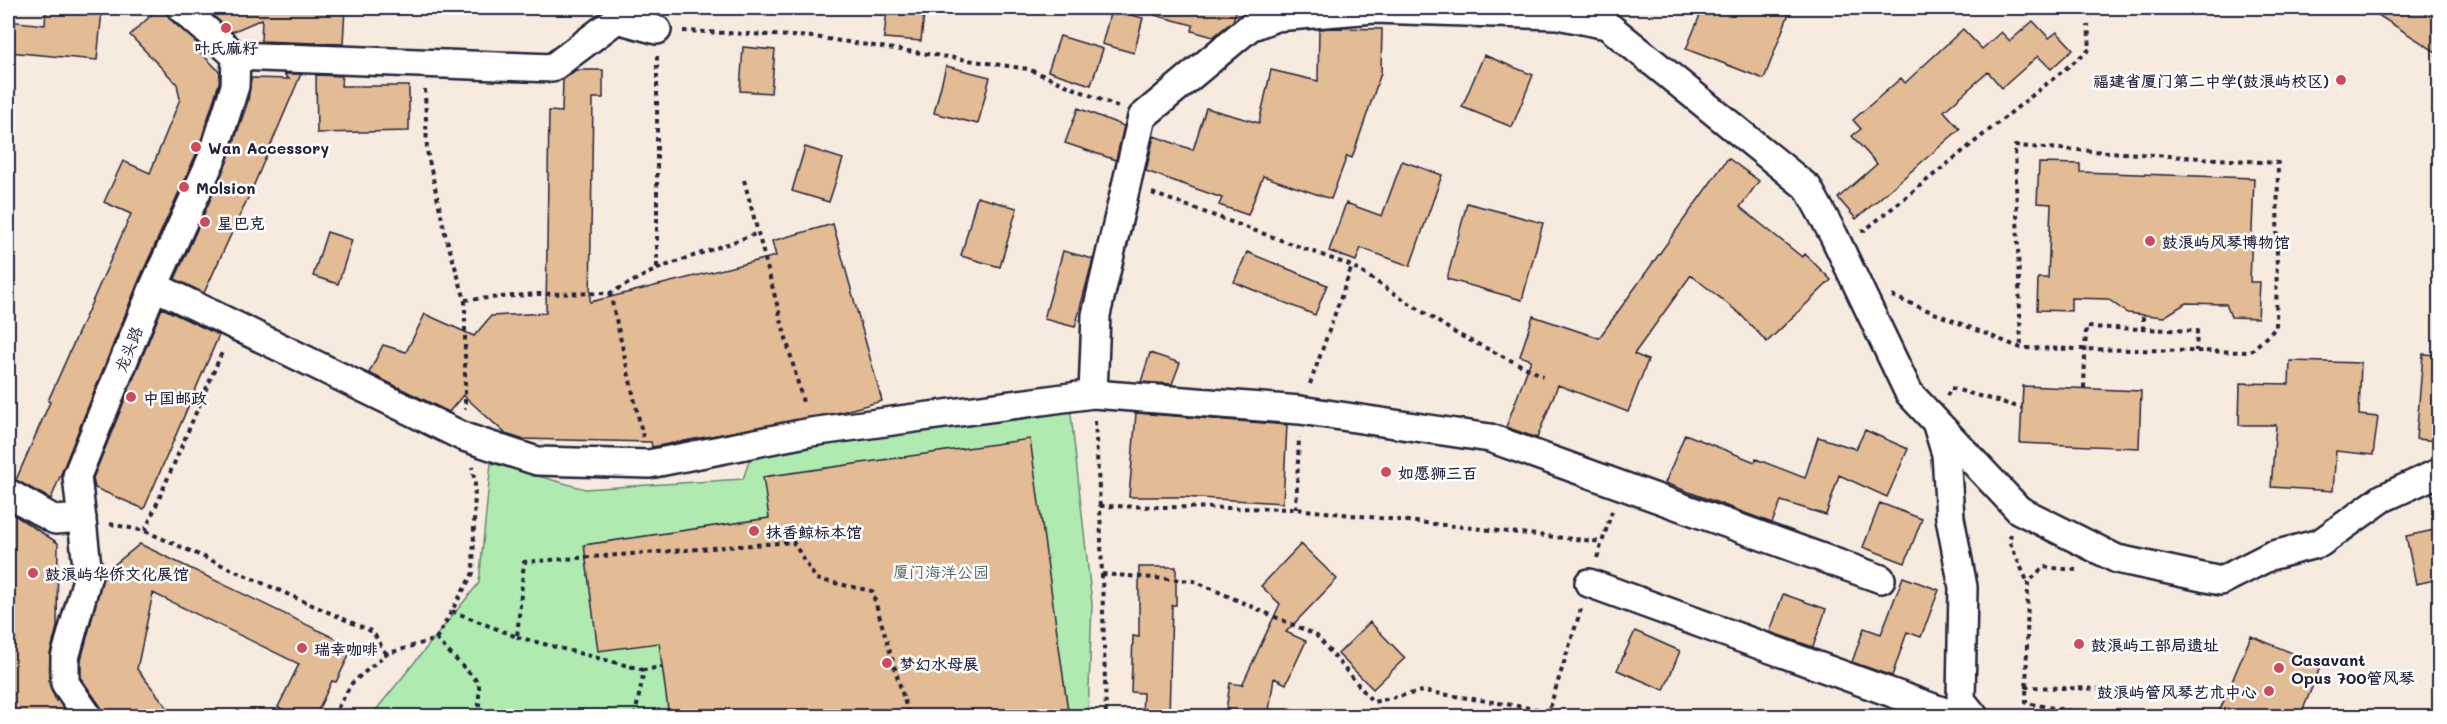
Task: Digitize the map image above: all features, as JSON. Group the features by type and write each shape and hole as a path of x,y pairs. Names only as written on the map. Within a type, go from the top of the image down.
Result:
{"street":[{"path":"181,8 236,56 552,68 616,20 657,30"},
{"path":"1094,393 1096,315 1142,117 1250,27 1276,17 1374,9 1558,15 1607,24 1808,188 1832,231 1909,393 2019,510 2112,556 2221,581 2270,556 2320,543 2383,498 2439,472"},
{"name":"龙头路","path":"88,717 65,683 65,658 87,575 77,476 154,286 213,156 235,86 236,56"},
{"path":"154,286 464,437 537,461 649,464 811,432 1094,393 1300,410 1490,438 1881,579"},
{"path":"1936,421 1946,454 1950,518 1963,587 1961,700 1974,717"},
{"path":"8,493 55,520 82,518"},
{"path":"1589,583 1942,711 1946,717"}],"path":[{"path":"1832,231 1866,230 1910,195 2090,48 2088,25"},
{"path":"657,268 657,30 814,37 1028,69 1142,117"},
{"path":"1856,281 2021,348 2250,352 2276,328 2278,163 2015,146 2021,348"},
{"path":"744,180 811,432"},
{"path":"1126,184 1352,266 1457,334 1544,376"},
{"path":"465,300 537,294 610,293 657,268 758,233"},
{"path":"610,293 649,464"},
{"path":"2143,315 2143,330"},
{"path":"145,531 234,325"},
{"path":"2084,388 2086,327 2197,331 2196,351"},
{"path":"1936,421 1951,388 2022,408"},
{"path":"1094,393 1100,506 1106,717"},
{"path":"1100,506 1296,509 1602,542"},
{"path":"82,518 145,531 373,632 386,654"},
{"path":"2009,541 2028,583 2026,703 2098,717"},
{"path":"517,637 524,562 793,542 816,579 872,591 909,717"},
{"path":"2028,583 2043,567 2107,573 2112,556"},
{"path":"1102,574 1194,581 1316,635 1373,702 1423,691 1549,711"},
{"path":"452,611 517,637 644,670 662,667"},
{"path":"436,639 479,683 479,717"},
{"path":"635,717 644,670"},
{"path":"2025,687 2105,689"}],"green space":[{"name":"厦门海洋公园","path":"1070,406 1092,604 1088,716 371,716 479,583 491,463 585,489 743,479 753,450"}],"building":[{"path":"46,8 102,11 97,60 8,52 8,21 45,25"},
{"path":"159,8 166,8 171,20 200,46 196,48 220,72 219,83 198,150 139,280 51,499 16,480 50,402 48,401 131,214 104,202 123,161 150,173 180,99 177,84 130,35"},
{"path":"204,8 345,8 343,44 316,43 316,41 315,43 261,41 262,19 232,32"},
{"path":"1155,8 1237,8 1233,21 1213,37 1192,31 1193,25 1154,15"},
{"path":"1703,8 1791,8 1764,79 1686,49"},
{"path":"2367,8 2439,8 2439,54"},
{"path":"887,10 924,14 921,41 884,38"},
{"path":"1111,10 1143,18 1134,53 1102,44"},
{"path":"2033,21 2049,38 2057,32 2073,49 2051,69 2038,56 2002,88 1988,72 1944,111 1960,129 1856,219 1838,198 1877,164 1852,136 1861,129 1853,120 1901,78 1905,83 1963,29 1982,49 2001,32 2010,41"},
{"path":"1319,29 1382,29 1381,73 1352,158 1347,156 1331,199 1263,176 1248,215 1219,205 1222,198 1146,171 1154,136 1193,150 1206,108 1259,123 1271,70 1318,81"},
{"path":"1060,36 1103,49 1091,85 1048,71"},
{"path":"743,47 775,50 771,93 740,91"},
{"path":"1484,55 1533,75 1512,127 1462,107"},
{"path":"946,66 990,77 978,124 934,113"},
{"path":"576,70 603,70 603,98 593,98 590,302 776,256 772,241 833,224 882,401 841,412 652,447 651,442 521,439 506,434 463,395 449,412 369,373 383,345 406,352 425,314 474,336 491,316 546,313 549,111 562,112 563,80"},
{"path":"284,74 301,74 253,187 204,293 175,279 227,162 248,101 251,78 289,79"},
{"path":"316,75 342,76 341,86 409,86 409,131 317,133"},
{"path":"1078,108 1124,126 1116,160 1065,143"},
{"path":"805,147 843,159 829,202 792,191"},
{"path":"1728,158 1759,181 1740,207 1802,257 1805,254 1831,280 1767,342 1739,313 1691,275 1634,354 1648,360 1628,412 1558,385 1537,438 1506,427 1531,360 1520,356 1533,316 1599,338"},
{"path":"1402,161 1442,175 1410,266 1361,248 1356,261 1329,251 1346,203 1382,216"},
{"name":"鼓浪屿风琴博物馆","path":"2039,163 2080,164 2080,172 2254,178 2250,282 2260,282 2258,318 2231,317 2226,304 2186,303 2164,317 2127,313 2108,299 2071,298 2071,311 2037,310 2038,278 2048,278 2051,204 2037,203"},
{"path":"977,197 1017,208 1000,267 961,256"},
{"path":"1467,203 1543,223 1522,300 1447,279"},
{"path":"327,232 352,240 338,284 313,276"},
{"path":"1063,251 1093,259 1075,327 1044,319"},
{"path":"1247,252 1327,285 1315,315 1234,282"},
{"path":"162,308 219,335 144,509 95,488 93,478"},
{"path":"1150,353 1180,363 1172,384 1141,382"},
{"path":"2423,354 2439,355 2439,441 2416,439"},
{"path":"2290,361 2361,363 2359,415 2378,417 2373,455 2336,451 2333,491 2271,487 2276,425 2239,425 2240,383 2289,384"},
{"path":"2023,386 2141,391 2139,448 2020,443"},
{"path":"1136,413 1287,425 1283,503 1182,497 1129,497"},
{"path":"1865,430 1908,449 1887,497 1839,475 1826,515 1781,501 1772,523 1665,483 1685,434 1755,462 1756,459 1805,478 1818,437 1856,449"},
{"name":"厦门海洋公园","path":"1030,439 1068,711 1031,717 669,717 659,643 598,651 584,545 769,518 763,477"},
{"path":"1880,503 1922,519 1905,563 1863,547"},
{"name":"鼓浪屿华侨文化展馆","path":"8,511 58,543 57,627 50,654 49,683 56,701 57,699 69,717 8,717"},
{"path":"2439,529 2439,579 2416,584 2406,536"},
{"path":"140,544 353,647 336,682 332,681 315,717 298,717 278,707 299,664 153,593 137,669 175,717 103,717 101,707 81,678 81,660 104,573"},
{"path":"1301,544 1337,579 1286,632 1306,641 1286,684 1274,678 1268,717 1225,717 1230,683 1242,685 1280,604 1261,586"},
{"path":"1139,567 1176,567 1176,605 1172,605 1169,717 1142,717 1143,693 1131,692 1133,636 1139,637"},
{"path":"1903,577 1939,590 1921,637 1907,632 1892,676 1852,662 1864,628 1881,634"},
{"path":"1783,594 1826,609 1813,647 1770,632"},
{"path":"1370,622 1405,658 1373,689 1338,654"},
{"path":"1635,631 1680,651 1664,690 1617,670"},
{"name":"鼓浪屿管风琴艺术中心","path":"2251,636 2321,665 2300,717 2217,717"}],"place":[{"name":"叶氏麻籽","path":"226,28"},
{"name":"福建省厦门第二中学(鼓浪屿校区)","path":"2341,80"},
{"name":"Wan Accessory","path":"196,147"},
{"name":"Molsion","path":"184,187"},
{"name":"星巴克","path":"205,222"},
{"name":"鼓浪屿风琴博物馆","path":"2150,241"},
{"name":"中国邮政","path":"131,397"},
{"name":"如愿狮三百","path":"1386,472"},
{"name":"抹香鲸标本馆","path":"754,531"},
{"name":"鼓浪屿华侨文化展馆","path":"33,573"},
{"name":"鼓浪屿工部局遗址","path":"2079,644"},
{"name":"瑞幸咖啡","path":"302,648"},
{"name":"梦幻水母展","path":"887,663"},
{"name":"Casavant Opus 700管风琴","path":"2279,668"},
{"name":"鼓浪屿管风琴艺术中心","path":"2269,691"}]}
